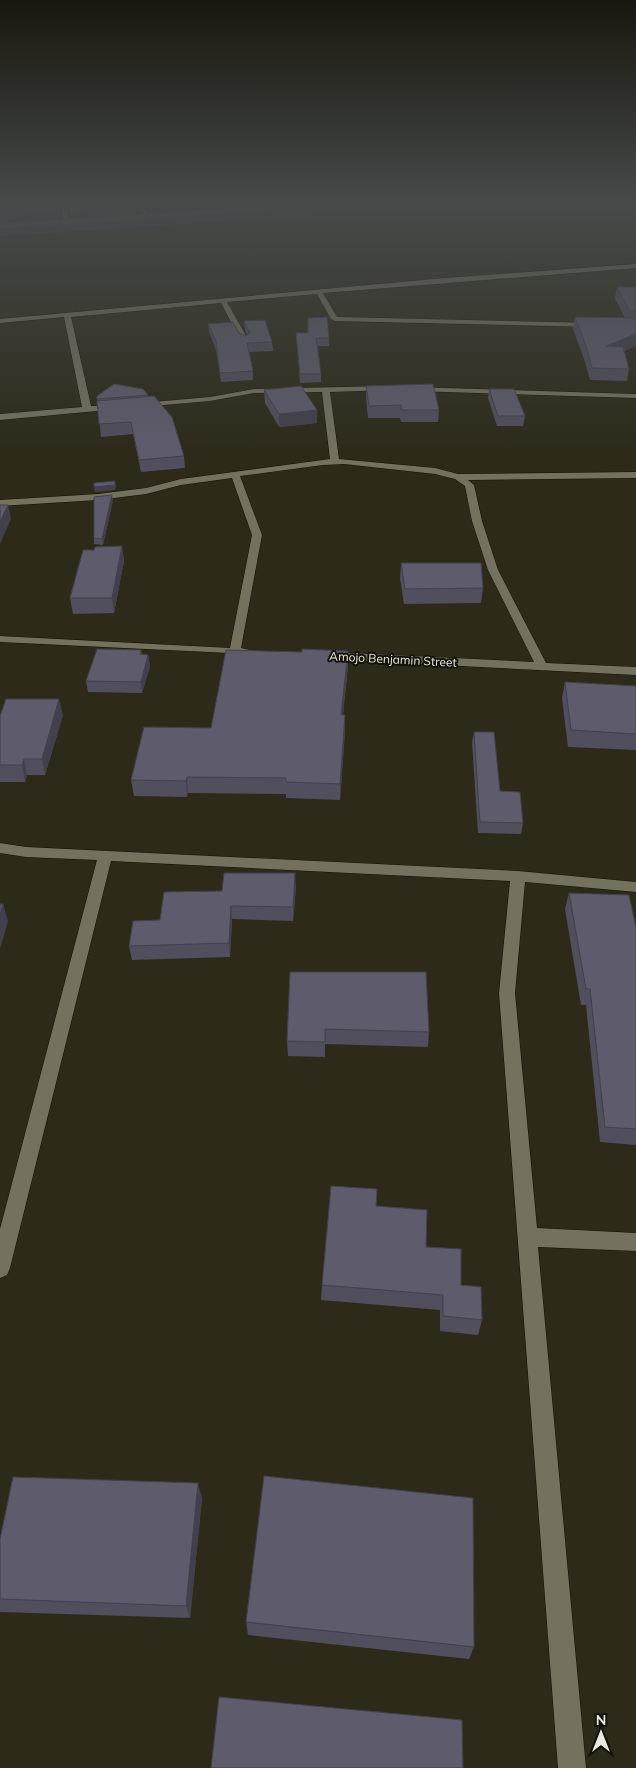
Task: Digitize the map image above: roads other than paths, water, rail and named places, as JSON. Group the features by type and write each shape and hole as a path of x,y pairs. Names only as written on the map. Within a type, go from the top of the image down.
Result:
{"street":[{"path":"0,321 388,286"},
{"path":"320,292 335,319 636,326"},
{"path":"223,301 245,341"},
{"path":"67,315 87,409"},
{"path":"135,406 210,399 254,391 398,388"},
{"path":"326,389 335,462"},
{"path":"408,389 636,396"},
{"path":"0,417 126,406"},
{"path":"0,503 136,492 234,474 335,462 435,472 458,477 636,475"},
{"path":"234,474 257,535 235,651"},
{"path":"458,477 469,485 477,521 493,570 542,667"},
{"path":"0,639 255,652"},
{"name":"Amojo Benjamin Street","path":"314,655 636,671"},
{"path":"0,848 26,852 518,876 636,887"},
{"path":"0,1268 4,1235 105,856"},
{"path":"518,876 507,993 572,1768"},
{"path":"527,1237 636,1242"}]}
